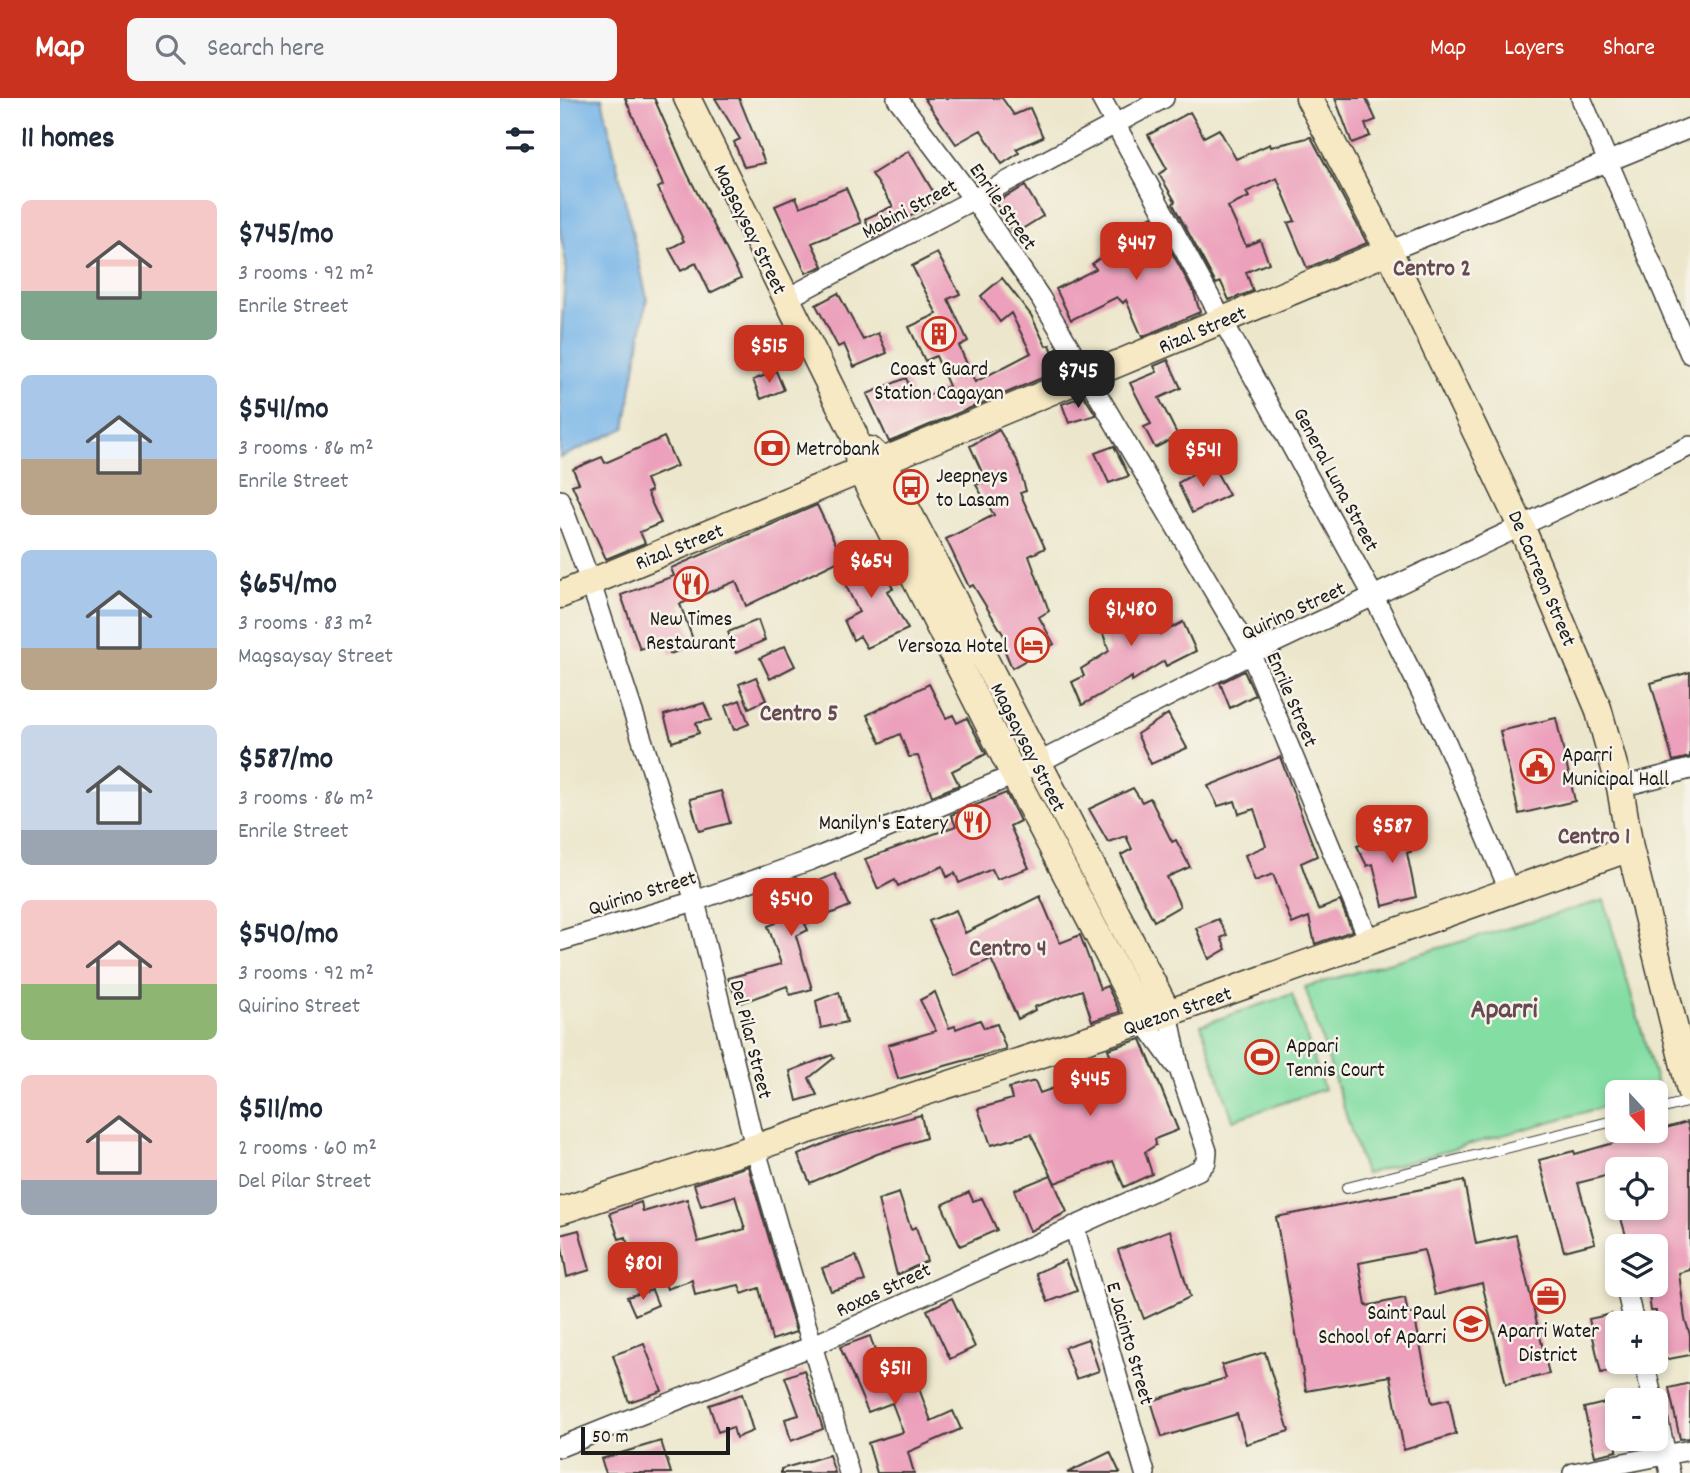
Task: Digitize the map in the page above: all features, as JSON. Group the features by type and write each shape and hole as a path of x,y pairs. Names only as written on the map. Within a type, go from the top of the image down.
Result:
{"street":[{"name":"Magsaysay Street","path":"687,98 853,434 1025,769 1143,1021 1180,1072"},
{"name":"Enrile Street","path":"897,98 974,200 1040,297 1251,654 1370,943"},
{"name":"General Luna Street","path":"1101,98 1225,319 1374,597 1447,744 1510,892"},
{"name":"Mabini Street","path":"786,299 1164,98"},
{"name":"De Carreon Street","path":"1310,98 1389,251 1521,526 1598,708 1620,787 1630,848 1690,1090"},
{"path":"1581,98 1611,160 1690,354"},
{"name":"Rizal Street","path":"560,595 1690,128"},
{"name":"Quirino Street","path":"560,940 695,901 811,860 1025,769 1251,654 1690,446"},
{"name":"Del Pilar Street","path":"560,500 590,581 695,901 755,1147 849,1473"},
{"path":"1620,787 1690,768"},
{"name":"Magsaysay Street","path":"1025,769 1168,1013 1180,1072 1207,1151"},
{"name":"Quezon Street","path":"560,1211 1168,1013 1630,848"},
{"name":"Roxas Street","path":"560,1447 812,1346 1074,1226 1188,1178 1206,1162 1207,1151"},
{"name":"E Jacinto Street","path":"1074,1226 1145,1473"},
{"path":"1573,1473 1669,1464 1690,1450"}],"lane":[{"path":"1668,1107 1690,1101"},
{"path":"1347,1188 1605,1123"}],"green space":[{"path":"1604,900 1656,1080 1605,1080 1605,1106 1365,1174 1305,987"},
{"name":"Appari Tennis Court","path":"1292,994 1324,1089 1233,1120 1201,1025"}],"water":[{"path":"560,98 602,98 647,298 625,428 560,458 560,349 566,263 560,232"}],"building":[{"path":"625,98 654,98 687,173 741,278 710,293 696,263 681,271 669,249 684,241 658,188 663,185"},
{"path":"715,98 739,98 765,163 744,167 734,142 740,139"},
{"path":"924,98 1002,98 1014,115 1030,108 1043,137 1016,149 1019,153 1002,164 981,130 956,144"},
{"path":"1335,98 1366,98 1376,120 1365,124 1370,136 1352,143"},
{"path":"1190,112 1204,137 1219,129 1236,159 1270,144 1271,147 1311,137 1367,243 1307,268 1288,223 1295,221 1277,178 1246,192 1249,197 1228,207 1246,246 1260,240 1269,263 1246,272 1253,291 1229,300 1221,282 1216,284 1173,204 1175,201 1159,174 1167,169 1148,135"},
{"path":"909,151 938,200 874,238 865,219 893,206 872,174"},
{"path":"1025,186 1043,216 1014,234 995,202"},
{"path":"846,188 861,223 812,243 823,266 806,273 775,206 796,197 800,207"},
{"path":"1152,216 1194,293 1200,312 1142,337 1126,300 1123,303 1117,297 1071,320 1056,289 1096,269 1092,264 1124,239 1121,233"},
{"path":"937,253 960,294 948,299 968,341 959,346 975,382 1031,353 1011,313 1000,322 981,296 1002,278 1031,315 1046,346 1050,345 1061,370 889,442 867,394 906,378 916,401 949,386 936,356 925,361 909,327 937,314 912,266"},
{"path":"838,293 863,340 878,333 887,353 854,367 844,344 838,347 816,305"},
{"path":"1168,360 1181,388 1159,398 1178,436 1155,448 1144,427 1151,424 1130,383 1157,372 1154,366"},
{"path":"776,371 784,390 761,399 753,380"},
{"path":"1084,396 1096,415 1069,423 1062,404"},
{"path":"999,430 1017,460 1026,491 1020,493 1045,548 1029,556 1049,611 1039,617 1054,644 1012,668 1001,642 1006,639 973,585 969,587 946,539 994,515 976,485 986,481 970,446"},
{"path":"664,437 677,466 646,479 651,491 647,493 661,523 640,532 645,543 606,559 572,485 579,483 573,469 602,457 605,463"},
{"path":"1114,446 1129,476 1109,483 1095,453"},
{"path":"1212,464 1229,495 1192,513 1178,483"},
{"path":"817,505 843,559 746,606 736,581 680,604 695,645 670,654 665,641 640,649 621,595 674,576 671,568"},
{"path":"874,547 893,589 887,591 908,629 867,648 860,636 853,640 844,620 859,612 837,568"},
{"path":"1150,597 1160,634 1183,622 1196,651 1166,666 1164,661 1132,681 1132,677 1082,705 1072,682 1084,676 1081,669 1109,651 1094,608 1110,600 1116,611"},
{"path":"758,620 765,640 736,653 728,632"},
{"path":"785,646 795,666 770,679 760,658"},
{"path":"1244,671 1255,695 1230,708 1220,683"},
{"path":"1690,672 1690,757 1673,761 1651,683"},
{"path":"756,677 766,700 749,708 739,684"},
{"path":"929,684 946,718 953,715 957,723 967,718 986,754 952,771 959,785 932,796 918,756 909,757 900,734 881,743 867,715"},
{"path":"740,700 749,724 734,730 725,706"},
{"path":"704,703 711,720 696,723 699,733 672,742 664,715"},
{"path":"1168,714 1187,748 1151,764 1137,734"},
{"name":"Aparri Municipal Hall","path":"1556,718 1575,801 1519,814 1500,731"},
{"path":"1280,757 1317,856 1301,863 1318,910 1340,901 1352,931 1315,944 1309,917 1292,924 1273,874 1255,881 1245,855 1266,846 1254,809 1239,814 1235,801 1218,806 1208,786"},
{"path":"1133,788 1142,802 1150,798 1172,842 1176,840 1190,867 1167,877 1180,906 1154,921 1121,855 1132,849 1126,836 1108,842 1089,809"},
{"path":"721,791 730,823 699,831 690,799"},
{"path":"1006,793 1020,821 1010,826 1029,868 997,879 992,869 959,883 955,873 947,877 943,866 898,886 895,880 878,889 865,859 956,826 951,815"},
{"path":"1408,827 1421,848 1407,853 1416,897 1383,906 1373,864 1367,866 1357,846"},
{"path":"835,874 850,906 805,924 808,930 796,936 812,989 790,995 787,986 738,1004 728,978 781,964 768,926 776,923 766,894 792,887 794,891"},
{"path":"1040,896 1060,943 1080,935 1100,989 1107,986 1120,1012 1092,1021 1082,990 1034,1007 1035,1010 1018,1019 991,959 954,976 929,921 956,910 965,933"},
{"path":"1218,919 1227,935 1221,938 1226,949 1209,959 1196,928"},
{"path":"839,992 847,1022 821,1028 816,1001"},
{"path":"935,992 949,1028 955,1026 956,1029 980,1020 984,1028 997,1024 1006,1049 898,1079 888,1045 936,1031 920,1000"},
{"path":"1141,1039 1178,1130 1155,1139 1156,1145 1145,1152 1152,1174 1124,1187 1113,1161 1055,1183 1031,1134 991,1145 978,1109 1012,1099 1009,1088 1035,1081 1040,1093 1115,1067 1108,1049"},
{"path":"832,1055 834,1058 809,1078 817,1095 797,1101 790,1071"},
{"path":"921,1115 926,1138 877,1154 810,1183 798,1155 842,1136"},
{"path":"1687,1122 1690,1133 1690,1270 1679,1273 1685,1319 1690,1335 1690,1355 1668,1359 1668,1311 1651,1311 1649,1297 1668,1297 1668,1234 1626,1234 1621,1220 1668,1220 1668,1157 1605,1157 1605,1176 1578,1183 1595,1243 1564,1251 1539,1160 1574,1151 1575,1154 1614,1143 1668,1143 1668,1127"},
{"path":"748,1166 796,1332 772,1340 759,1288 742,1294 739,1285 695,1295 692,1280 667,1289 655,1254 631,1262 626,1237 619,1239 610,1213 641,1202 643,1212 687,1199 698,1242 745,1229 735,1196 701,1206 694,1184"},
{"path":"1051,1175 1067,1212 1030,1231 1014,1190"},
{"path":"1464,1181 1476,1244 1516,1235 1549,1374 1506,1384 1482,1283 1435,1295 1424,1250 1359,1263 1366,1306 1405,1298 1408,1314 1414,1314 1432,1403 1449,1399 1456,1434 1404,1450 1390,1376 1306,1391 1276,1217"},
{"path":"969,1192 973,1201 982,1198 997,1230 960,1246 942,1205"},
{"path":"899,1193 911,1229 916,1227 927,1261 897,1275 878,1200"},
{"path":"579,1230 590,1270 567,1277 560,1235"},
{"path":"1170,1230 1190,1297 1144,1319 1118,1250"},
{"path":"856,1256 865,1281 831,1291 822,1268"},
{"path":"1065,1260 1077,1291 1048,1302 1036,1273"},
{"path":"652,1290 658,1305 635,1315 627,1297"},
{"path":"952,1298 975,1347 950,1359 927,1310"},
{"path":"1605,1316 1605,1372 1601,1373 1589,1319"},
{"path":"870,1336 881,1369 908,1359 931,1421 953,1411 961,1429 908,1452 914,1473 877,1473 868,1443 903,1432 892,1403 868,1412 840,1347"},
{"path":"1088,1339 1099,1371 1076,1379 1064,1347"},
{"path":"644,1344 662,1391 629,1402 613,1355"},
{"path":"1265,1352 1289,1431 1246,1444 1237,1414 1162,1437 1151,1401 1226,1378 1222,1365"},
{"path":"804,1370 823,1429 791,1441 785,1419 799,1415 785,1377"},
{"path":"1690,1383 1690,1438 1680,1439 1669,1388"},
{"path":"742,1394 753,1431 736,1438 733,1427 718,1432 709,1405"},
{"path":"1605,1403 1605,1451 1617,1451 1595,1456 1584,1408"},
{"path":"661,1441 671,1473 606,1473 601,1459"},
{"path":"1110,1452 1120,1473 1067,1473"},
{"path":"829,1455 835,1473 781,1473 781,1469"}],"place":[{"name":"Coast Guard Station Cagayan","path":"939,334"},
{"name":"Metrobank","path":"772,448"},
{"name":"Jeepneys to Lasam","path":"911,487"},
{"name":"New Times Restaurant","path":"691,584"},
{"name":"Versoza Hotel","path":"1032,645"},
{"name":"Aparri Municipal Hall","path":"1537,766"},
{"name":"Manilyn's Eatery","path":"973,822"},
{"name":"Appari Tennis Court","path":"1262,1057"},
{"name":"Aparri Water District","path":"1548,1296"},
{"name":"Saint Paul School of Aparri","path":"1471,1324"}],"district":[{"name":"Centro 2","path":"1432,267"},
{"name":"Centro 5","path":"799,712"},
{"name":"Centro 1","path":"1594,835"},
{"name":"Centro 4","path":"1008,947"},
{"name":"Aparri","path":"1504,1007"}]}
